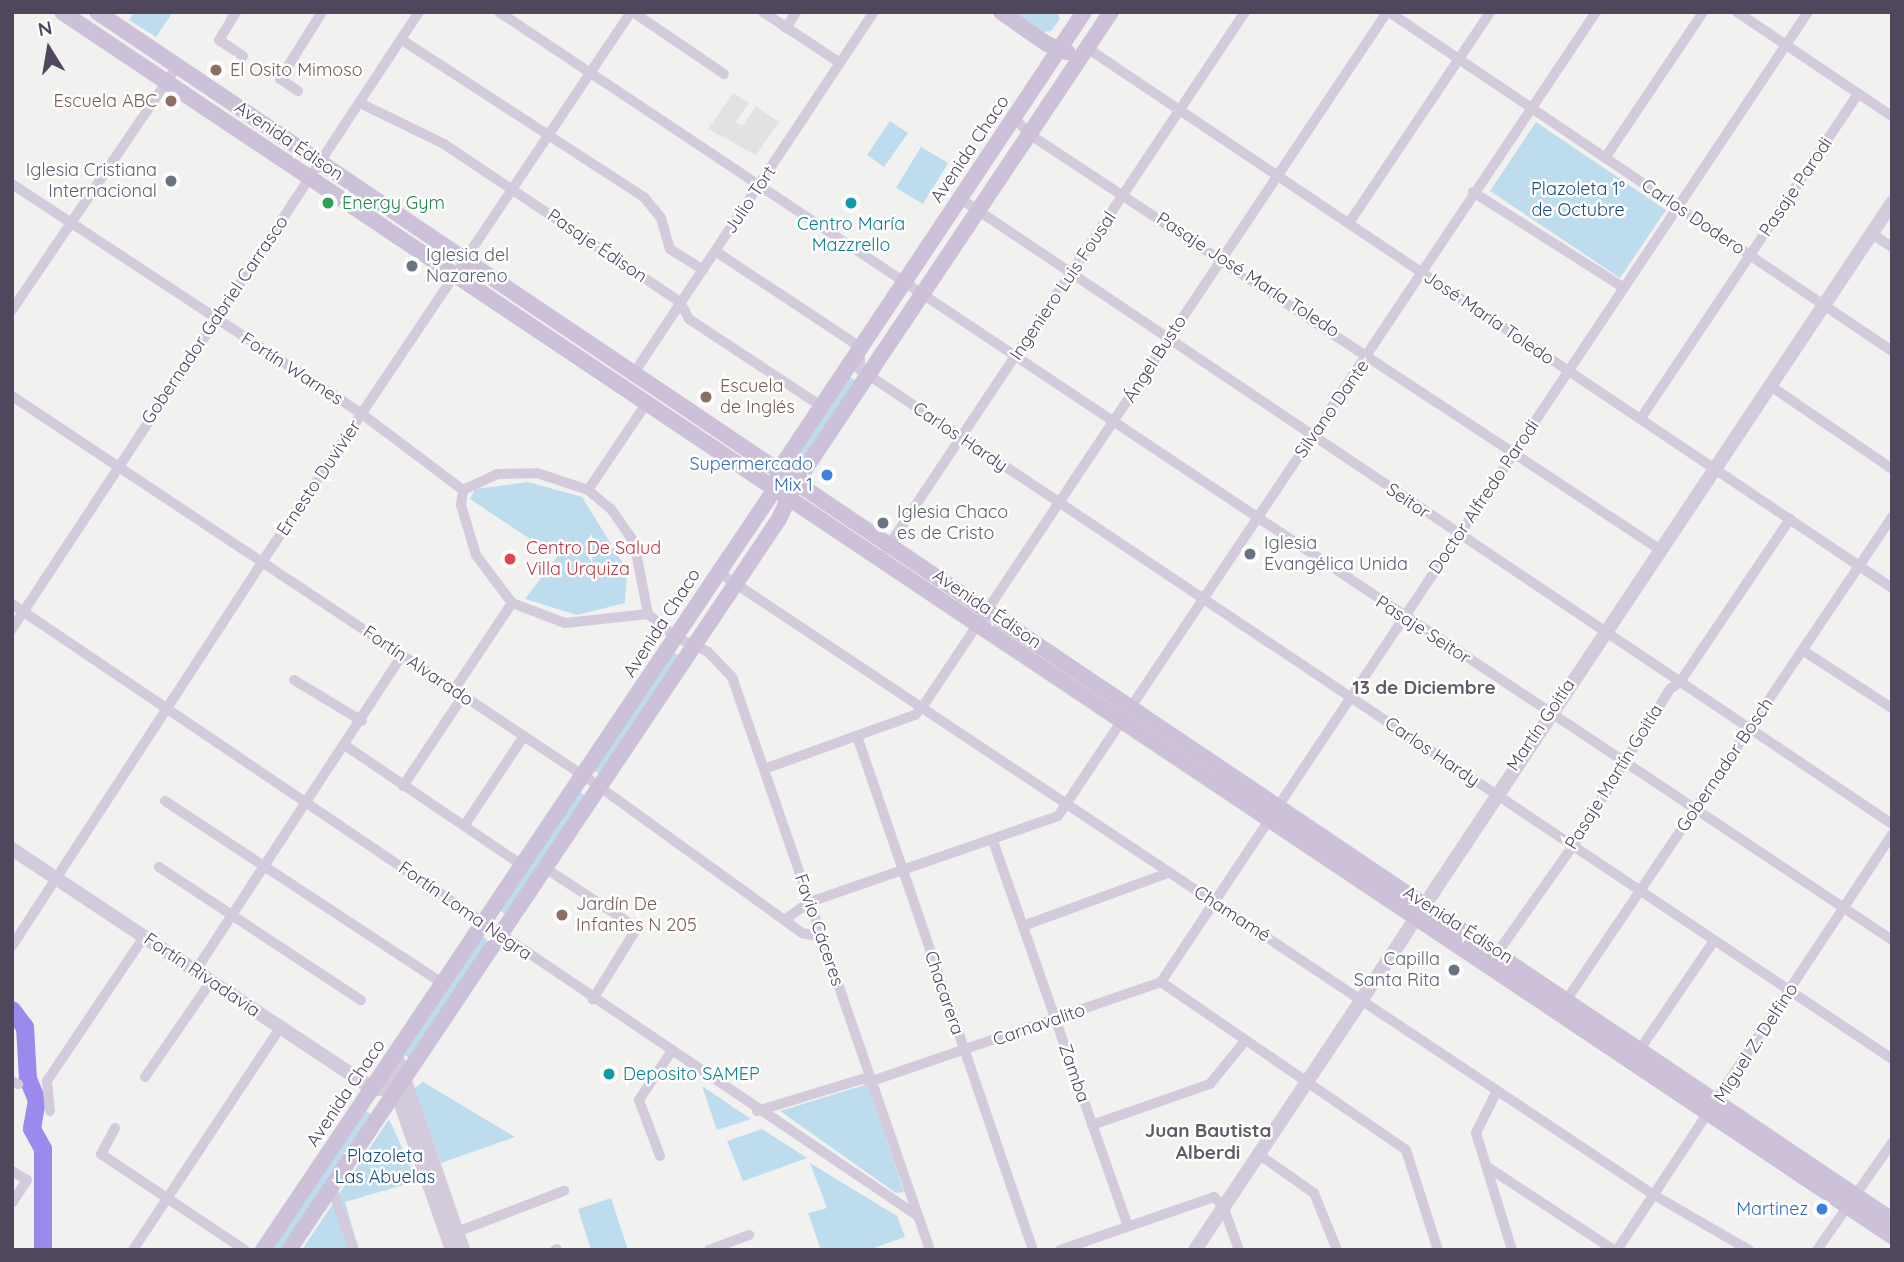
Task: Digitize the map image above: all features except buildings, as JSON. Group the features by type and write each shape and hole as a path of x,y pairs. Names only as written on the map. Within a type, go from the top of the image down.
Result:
{"main road":[{"name":"Avenida Édison","path":"62,12 454,276 779,470 786,490"},
{"name":"Avenida Édison","path":"97,12 466,258 629,380 646,404 883,553 984,610 1127,716 1271,813 1421,904 1558,1014 1631,1063 1712,1109 1852,1202 1892,1236"},
{"path":"1001,12 1059,52 1087,48 1076,15"},
{"name":"Avenida Chaco","path":"263,1250 718,572 786,490 1111,12"},
{"name":"Avenida Chaco","path":"779,470 903,281 1059,52 1076,15"},
{"name":"Avenida Chaco","path":"289,1250 735,582 786,490"},
{"name":"Avenida Édison","path":"883,553 976,625 1127,716"},
{"name":"Avenida Édison","path":"1271,813 1413,919 1567,999 1640,1049 1712,1109"},
{"name":"Avenida Édison","path":"1852,1202 1892,1220"}],"street":[{"path":"236,12 219,40 243,56"},
{"path":"298,91 279,79 322,12"},
{"name":"Gobernador Gabriel Carrasco","path":"12,629 419,12"},
{"path":"499,12 921,293"},
{"path":"632,12 724,74"},
{"name":"Ernesto Duvivier","path":"12,947 262,562 588,72 632,12"},
{"path":"763,12 840,63"},
{"path":"786,27 796,12"},
{"name":"Julio Tort","path":"629,380 874,12"},
{"name":"Ingeniero Luis Fousal","path":"883,553 1245,12"},
{"name":"Carlos Dodero","path":"1388,12 1892,351"},
{"name":"Ángel Busto","path":"923,706 984,610 1113,424 1167,339 1388,12"},
{"path":"1349,223 1490,12"},
{"name":"Silvano Dante","path":"784,920 810,902 993,841 1058,816 1369,355 1473,192 1596,12"},
{"path":"1605,158 1703,12"},
{"path":"1737,12 1892,116"},
{"name":"Doctor Alfredo Parodi","path":"1161,982 1271,813 1808,12"},
{"path":"402,40 546,136 644,197 662,218 670,249 703,270"},
{"name":"José María Toledo","path":"1087,48 1892,587"},
{"path":"12,310 177,66"},
{"name":"Pasaje Parodi","path":"1641,418 1858,94"},
{"name":"Pasaje Édison","path":"360,103 444,144 680,302 689,319 821,406"},
{"name":"Pasaje José María Toledo","path":"1014,117 1029,134 1123,197 1222,257 1659,549"},
{"name":"Fortín Warnes","path":"12,184 362,414 463,490"},
{"path":"1473,192 1624,288"},
{"name":"Seitor","path":"961,199 1603,633 1892,824"},
{"name":"Martín Goitía","path":"1195,1250 1494,794 1892,203"},
{"path":"1871,233 1892,247"},
{"path":"715,251 860,347 860,370 867,374"},
{"name":"Pasaje Seitor","path":"921,293 1013,359 1623,759 1892,940"},
{"name":"Carlos Hardy","path":"867,374 1202,601 1892,1059"},
{"path":"1769,385 1892,469"},
{"name":"Fortín Alvarado","path":"12,396 598,786 802,933 822,937"},
{"path":"588,490 646,404"},
{"path":"648,614 565,623 512,603 476,555 461,505 463,490 498,474 537,473 588,490 611,509 634,542 648,614 675,637"},
{"name":"Gobernador Bosch","path":"1558,1014 1892,517"},
{"name":"Pasaje Martín Goitía","path":"1492,961 1572,847 1620,772 1623,759 1670,689 1680,682 1790,519"},
{"name":"Chamamé","path":"718,572 1654,1195 1749,1250"},
{"path":"404,786 512,603"},
{"name":"Fortín Loma Negra","path":"12,604 168,707 757,1111 918,1216"},
{"name":"Favio Cáceres","path":"675,637 708,652 732,677 930,1250"},
{"path":"1802,650 1892,708"},
{"path":"196,970 346,746 402,655"},
{"path":"294,680 362,721"},
{"path":"764,769 915,715 923,706"},
{"path":"464,826 524,736"},
{"name":"Chacarera","path":"857,737 1034,1250"},
{"path":"346,746 523,866"},
{"path":"165,801 442,983"},
{"name":"Miguel Z. Delfino","path":"1616,1250 1892,835"},
{"name":"Zamba","path":"993,841 1128,1226"},
{"name":"Fortín Rivadavia","path":"12,849 373,1089"},
{"path":"159,867 361,1000"},
{"path":"545,868 637,928 593,999"},
{"path":"1023,926 1168,873"},
{"path":"50,1111 47,1081 145,935"},
{"path":"1631,1063 1713,942"},
{"path":"145,1077 212,980"},
{"path":"1161,982 1244,1042 1406,1150 1438,1250"},
{"name":"Carnavalito","path":"757,1111 862,1079 872,1082 1161,982"},
{"path":"133,1250 166,1194 280,1028"},
{"path":"1092,1125 1210,1084 1244,1042"},
{"path":"660,1156 639,1100 671,1052"},
{"path":"392,1061 463,1250"},
{"path":"373,1089 400,1083"},
{"path":"400,1083 452,1250"},
{"path":"1497,1091 1476,1132 1512,1250"},
{"path":"115,1128 101,1154 166,1194 245,1250"},
{"path":"1817,1250 1892,1143"},
{"path":"1258,1154 1314,1193 1337,1250"},
{"path":"1486,1166 1616,1250"},
{"path":"12,1171 27,1180 12,1202"},
{"path":"331,1186 354,1250"},
{"path":"457,1231 565,1191"},
{"path":"1060,1250 1214,1197 1223,1206 1239,1250"},
{"path":"709,1250 749,1235"}],"shaded area":[{"path":"733,93 749,103 736,122 742,126 756,106 779,122 756,155 708,129"}],"green space":[{"path":"134,12 173,12 156,37 129,20"},
{"path":"1012,12 1057,12 1060,19 1051,31 1043,32"},
{"path":"890,121 908,133 884,167 867,155"},
{"name":"Plazoleta 1° de Octubre","path":"1536,122 1666,210 1620,278 1490,191"},
{"path":"921,147 948,163 923,204 896,188"},
{"path":"850,377 857,382 799,469 791,464"},
{"path":"528,482 582,497 627,570 625,603 577,615 525,599 557,557 470,499 475,489"},
{"path":"673,652 681,657 601,775 593,770"},
{"path":"578,791 586,796 505,914 498,909"},
{"path":"481,935 489,941 409,1058 401,1053"},
{"path":"423,1082 515,1137 441,1163 413,1089"},
{"path":"868,1084 904,1192 896,1193 780,1111"},
{"path":"702,1086 751,1119 717,1130"},
{"path":"365,1110 372,1115 280,1250 269,1250"},
{"name":"Plazoleta Las Abuelas","path":"389,1119 417,1181 345,1202 359,1250 302,1250"},
{"path":"762,1129 807,1158 743,1181 727,1141"},
{"path":"810,1163 897,1216 905,1237 868,1250 821,1250 808,1213 827,1208"},
{"path":"611,1198 628,1250 591,1250 578,1209"}],"waterway":[{"path":"12,1010 25,1027 28,1079 37,1100 32,1129 43,1149 43,1250"}],"place":[{"name":"El Osito Mimoso","path":"216,70"},
{"name":"Escuela ABC","path":"171,101"},
{"name":"Iglesia Cristiana Internacional","path":"171,181"},
{"name":"Energy Gym","path":"328,203"},
{"name":"Centro María Mazzrello","path":"851,203"},
{"name":"Iglesia del Nazareno","path":"412,266"},
{"name":"Escuela de Inglés","path":"706,397"},
{"name":"Supermercado Mix 1","path":"827,475"},
{"name":"Iglesia Chaco es de Cristo","path":"883,523"},
{"name":"Iglesia Evangélica Unida","path":"1250,554"},
{"name":"Centro De Salud Villa Urquiza","path":"510,559"},
{"name":"Jardín De Infantes N 205","path":"562,915"},
{"name":"Capilla Santa Rita","path":"1454,970"},
{"name":"Deposito SAMEP","path":"609,1074"},
{"name":"Martinez","path":"1822,1209"}],"district":[{"name":"13 de Diciembre","path":"1424,688"},
{"name":"Juan Bautista Alberdi","path":"1208,1142"}]}
